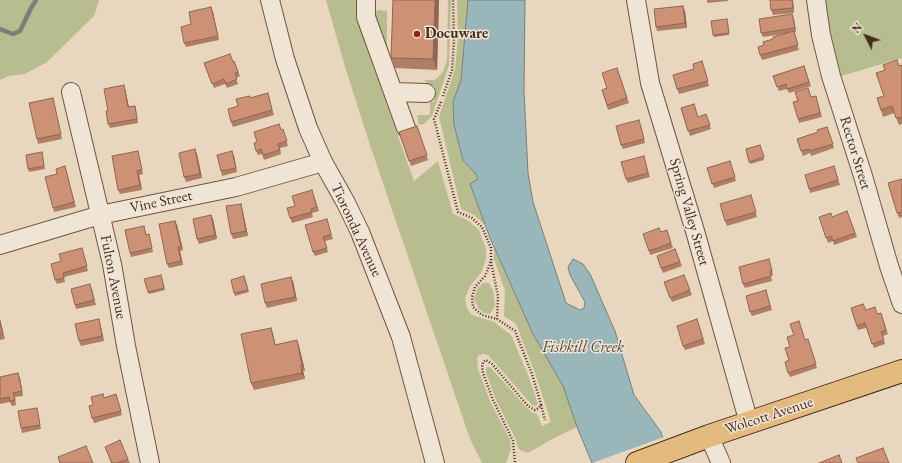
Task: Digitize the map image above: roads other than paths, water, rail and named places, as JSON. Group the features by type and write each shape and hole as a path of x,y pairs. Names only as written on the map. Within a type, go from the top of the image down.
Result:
{"main road":[{"name":"Wolcott Avenue","path":"637,463 703,438 902,371"}],"street":[{"name":"Tioronda Avenue","path":"270,0 285,59 308,128 360,232 401,337 435,463"},
{"path":"366,0 366,17 406,128"},
{"name":"Spring Valley Street","path":"636,0 650,83 695,231 749,423"},
{"name":"Rector Street","path":"816,0 821,35 831,76 902,304"},
{"name":"Fulton Avenue","path":"71,92 112,264 126,346 150,463"},
{"path":"393,92 426,93"},
{"name":"Vine Street","path":"0,244 100,215 236,187 324,162"},
{"path":"703,438 721,463"}],"water":[{"name":"Fishkill Creek","path":"468,0 525,0 524,91 528,173 533,202 566,303 580,310 584,308 585,302 570,275 568,267 573,259 583,264 590,274 615,331 634,395 661,432 671,463 592,463 577,427 563,386 533,334 490,238 470,184 478,179 475,173 463,160 454,125 453,102 461,80"}],"waterway":[{"path":"0,29 13,34 20,31 36,0"}],"place":[{"name":"Docuware","path":"417,34"}]}
